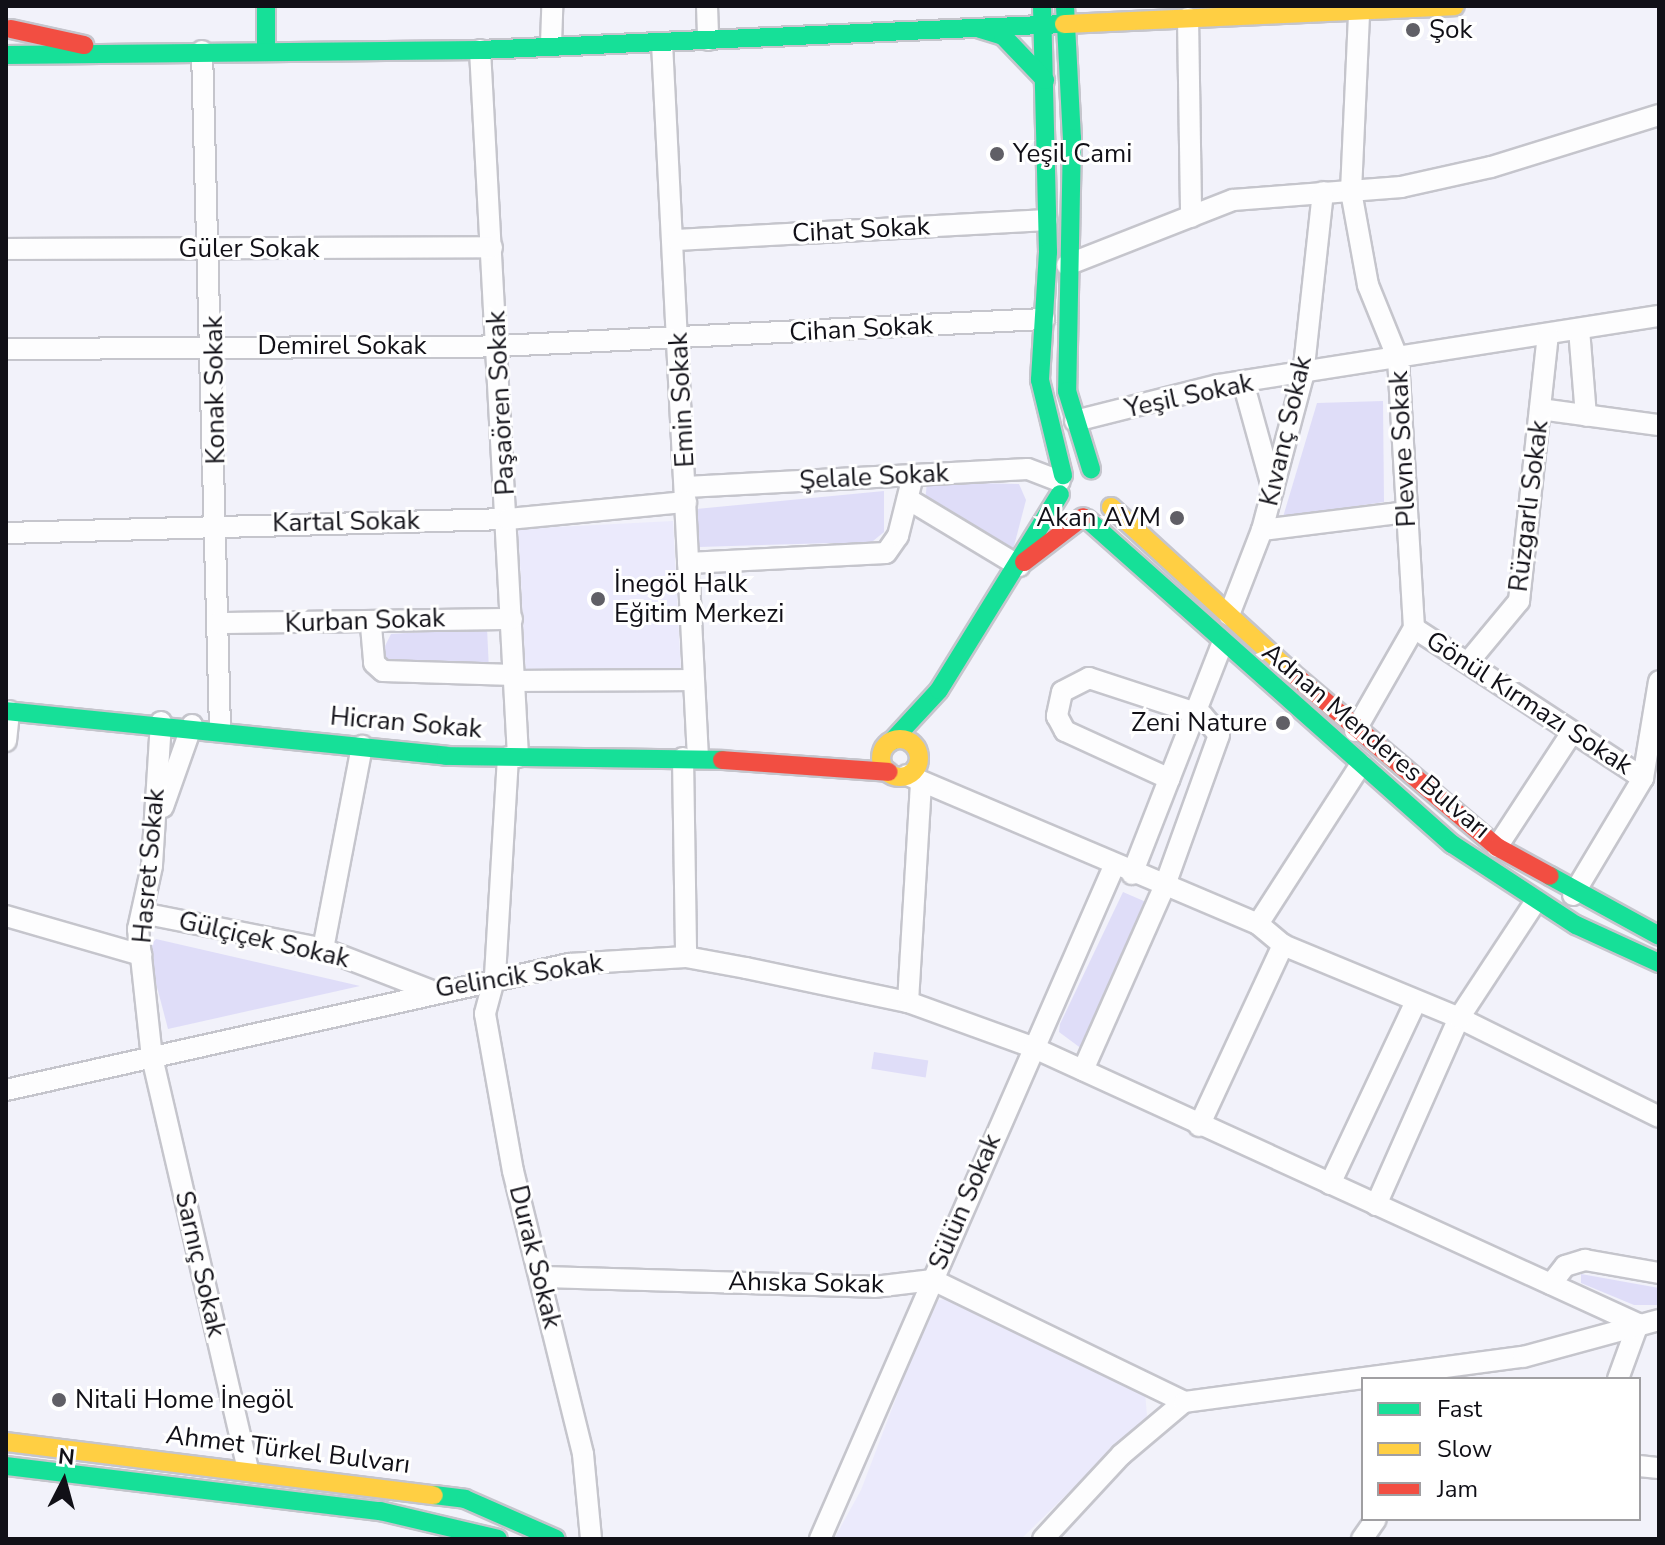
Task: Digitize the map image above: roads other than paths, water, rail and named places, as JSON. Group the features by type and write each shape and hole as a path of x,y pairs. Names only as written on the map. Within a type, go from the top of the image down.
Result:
{"main road":[{"path":"18,6 9,24 6,55 480,50 551,44 662,43 974,27 1043,14 1142,14 1188,18 1229,10 1359,16 1410,7 1455,6"},
{"path":"266,6 266,50"},
{"path":"1043,14 1046,220 1040,380 1061,483"},
{"path":"1019,566 1085,518 1102,518 1111,507 1105,482 1091,469 1067,391 1066,14"},
{"path":"9,24 153,52"},
{"path":"974,27 1003,36 1045,80"},
{"path":"888,745 939,690 1019,566 1061,483 1073,466 1091,469"},
{"name":"Adnan Menderes Bulvarı","path":"1061,483 1085,518 1222,644 1452,844 1536,901 1659,963"},
{"name":"Adnan Menderes Bulvarı","path":"1111,507 1355,731 1497,847 1573,895 1659,936"},
{"path":"906,777 919,755 939,690"},
{"name":"Hicran Sokak","path":"8,711 192,725 362,746 513,757 690,758 803,771 906,777"},
{"path":"803,771 909,741 919,755"},
{"path":"888,745 906,777"},
{"name":"Ahmet Türkel Bulvarı","path":"6,1442 465,1499 556,1539"},
{"name":"Ahmet Türkel Bulvarı","path":"6,1466 380,1511 498,1539"}],"street":[{"path":"551,44 552,6"},
{"path":"707,6 708,40"},
{"name":"Plevne Sokak","path":"1359,16 1351,191 1368,285 1398,359 1414,628"},
{"path":"1188,18 1191,217"},
{"name":"Emin Sokak","path":"662,43 677,240 692,680 686,957"},
{"name":"Paşaören Sokak","path":"480,50 499,346 514,678 513,757 495,976"},
{"name":"Konak Sokak","path":"202,51 215,346 220,729"},
{"path":"1067,265 1233,200 1351,191 1491,167 1659,115"},
{"name":"Kıvanç Sokak","path":"1229,615 1262,530 1303,376 1323,192"},
{"name":"Cihat Sokak","path":"677,240 1046,220"},
{"name":"Güler Sokak","path":"6,249 492,247"},
{"name":"Yeşil Sokak","path":"1075,421 1243,382 1303,376 1659,316"},
{"name":"Cihan Sokak","path":"679,338 1044,319"},
{"path":"1579,329 1586,416"},
{"name":"Rüzgarlı Sokak","path":"1470,660 1519,601 1548,335"},
{"name":"Demirel Sokak","path":"6,349 499,346 679,338"},
{"path":"1243,382 1273,490"},
{"path":"1540,409 1659,425"},
{"name":"Şelale Sokak","path":"686,494 1028,469 1061,483"},
{"path":"688,563 870,559 886,553 898,536 913,476"},
{"name":"Kartal Sokak","path":"6,533 217,524 508,519 686,494"},
{"path":"908,499 1019,566"},
{"path":"1262,530 1406,512"},
{"name":"Kurban Sokak","path":"218,623 371,626 512,619"},
{"path":"371,626 374,663 383,671 514,678 692,680"},
{"path":"1355,731 1414,628"},
{"name":"Gönül Kırmazı Sokak","path":"1414,628 1470,660 1571,734 1651,778"},
{"name":"Sülün Sokak","path":"820,1539 1032,1047 1170,779 1222,644"},
{"path":"1083,1070 1165,885 1218,747 1214,723 1196,713 1089,678 1073,681 1059,698 1065,731 1170,779"},
{"path":"1573,895 1651,778 1659,681"},
{"path":"6,741 8,711"},
{"name":"Hasret Sokak","path":"152,1057 141,955 142,913 155,830 161,722"},
{"path":"155,830 192,725"},
{"path":"1497,847 1571,734"},
{"path":"323,949 362,746"},
{"path":"1258,924 1361,764"},
{"path":"908,1002 906,777 1258,924 1283,945 1459,1018 1659,1117"},
{"path":"1376,1205 1459,1018 1536,901"},
{"name":"Gülçiçek Sokak","path":"142,913 323,949 429,990"},
{"path":"6,916 141,955"},
{"path":"1199,1126 1283,945"},
{"name":"Gelincik Sokak","path":"6,1090 495,976 686,957 908,1002 1032,1047 1199,1126 1638,1324"},
{"name":"Durak Sokak","path":"495,976 485,1014 513,1171 544,1277 583,1454 591,1539"},
{"path":"1330,1184 1416,1001"},
{"name":"Sarnıç Sokak","path":"152,1057 248,1470"},
{"path":"1551,1284 1565,1266 1585,1260 1659,1273"},
{"name":"Ahıska Sokak","path":"544,1277 874,1287 933,1280"},
{"path":"933,1280 1184,1402 1361,1383"},
{"path":"1419,1377 1466,1372 1576,1348 1638,1324 1659,1320"},
{"path":"1619,1377 1638,1324"},
{"path":"1043,1539 1184,1402"},
{"path":"1362,1539 1375,1521"}],"place":[{"name":"Şok","path":"1413,30"},
{"name":"Yeşil Cami","path":"997,154"},
{"name":"Akan AVM","path":"1177,518"},
{"name":"İnegöl Halk Eğitim Merkezi","path":"598,599"},
{"name":"Zeni Nature","path":"1283,723"},
{"name":"Nitali Home İnegöl","path":"59,1400"}]}
